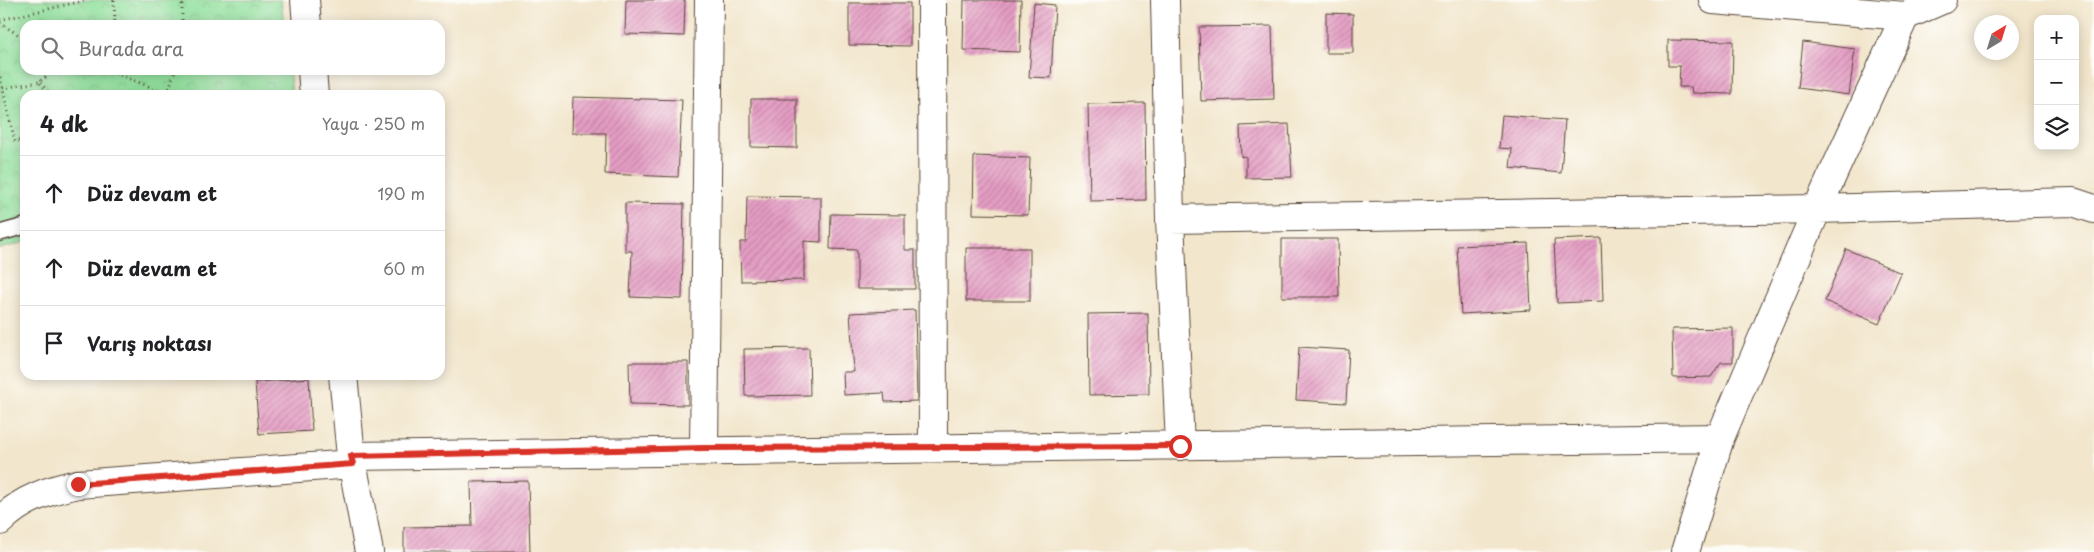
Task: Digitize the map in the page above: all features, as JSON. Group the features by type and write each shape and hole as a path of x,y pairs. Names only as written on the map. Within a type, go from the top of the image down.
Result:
{"street":[{"path":"305,0 307,20"},
{"path":"704,448 709,0"},
{"path":"932,0 933,447"},
{"path":"1165,0 1170,219 1180,446"},
{"path":"1713,0 1905,16 1942,0"},
{"path":"1685,552 1720,438 1817,209 1905,16"},
{"path":"312,75 314,90"},
{"path":"1170,219 1817,209 2073,202 2094,209"},
{"path":"344,380 352,460 369,552"},
{"path":"0,522 22,504 47,491 78,484 352,460 704,448 1180,446 1720,438"}],"lane":[{"path":"0,233 20,227"}],"path":[{"path":"0,21 87,0"},
{"path":"114,0 115,20"},
{"path":"182,0 182,20"},
{"path":"0,21 20,35"},
{"path":"2,88 38,82 48,75"},
{"path":"119,75 159,90"},
{"path":"171,90 174,75"},
{"path":"0,77 15,142 20,140"},
{"path":"38,82 46,90"}],"green space":[{"path":"0,0 281,0 283,20 20,20 20,75 290,75 291,90 20,90 20,243 0,249"}],"building":[{"path":"626,0 685,0 684,36 625,34"},
{"path":"964,0 1021,0 1020,52 963,50"},
{"path":"849,3 910,3 910,46 849,45"},
{"path":"1034,3 1055,5 1051,78 1029,77"},
{"path":"1326,13 1353,14 1353,53 1326,53"},
{"path":"1272,26 1274,99 1201,101 1199,27"},
{"path":"1668,40 1733,41 1732,94 1692,93 1691,87 1679,87 1680,66 1668,66"},
{"path":"1803,42 1855,49 1849,95 1798,88"},
{"path":"573,97 682,100 678,177 605,174 606,133 572,133"},
{"path":"751,99 797,99 797,148 751,147"},
{"path":"1145,103 1146,200 1090,201 1088,104"},
{"path":"1502,115 1565,120 1561,173 1510,168 1512,149 1499,148"},
{"path":"1289,124 1292,177 1246,178 1246,156 1241,157 1240,126"},
{"path":"974,156 1030,158 1028,215 973,214"},
{"path":"747,196 821,197 821,242 804,241 804,280 741,281 740,242 746,242"},
{"path":"625,203 684,204 682,299 630,297 632,251 625,251"},
{"path":"831,214 905,215 905,250 915,250 915,289 857,289 857,250 830,249"},
{"path":"1601,238 1603,301 1557,303 1554,240"},
{"path":"1282,239 1338,239 1339,297 1282,297"},
{"path":"1528,243 1531,310 1461,314 1457,246"},
{"path":"966,248 1030,248 1030,301 966,301"},
{"path":"1846,249 1901,273 1879,324 1825,301"},
{"path":"915,310 917,401 885,402 884,393 844,395 843,372 854,372 850,313"},
{"path":"1148,313 1149,394 1089,395 1088,314"},
{"path":"1733,328 1733,362 1721,362 1711,377 1673,378 1672,329"},
{"path":"1299,347 1349,350 1346,403 1296,400"},
{"path":"809,348 810,395 745,396 744,349"},
{"path":"629,362 688,362 688,405 630,404"},
{"path":"309,380 312,431 259,434 255,382"},
{"path":"528,481 530,552 404,552 404,527 472,526 471,482"}],"route":[{"path":"78,484 353,464 351,456 704,448 1180,446"}]}
